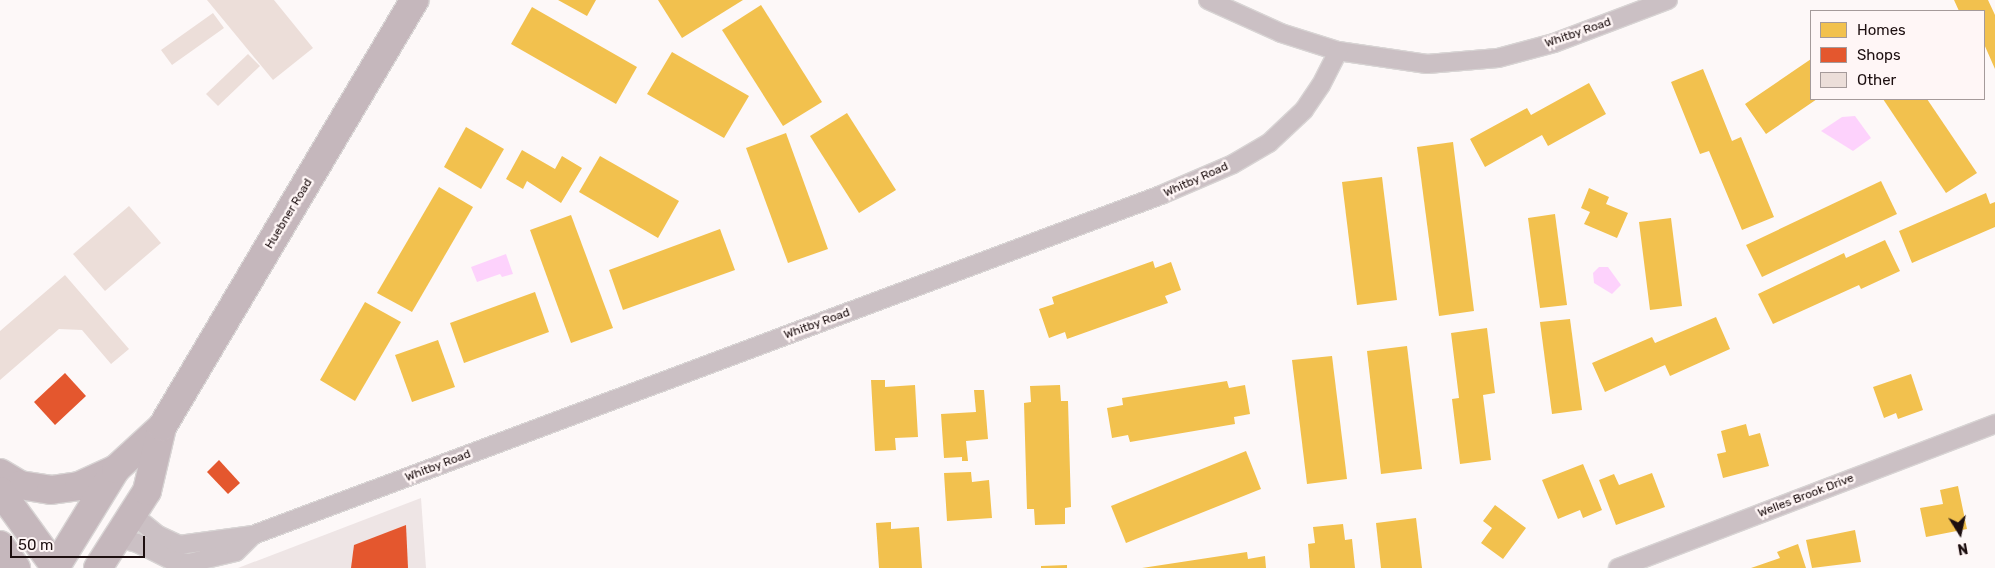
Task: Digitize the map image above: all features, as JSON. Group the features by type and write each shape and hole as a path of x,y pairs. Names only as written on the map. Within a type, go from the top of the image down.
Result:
{"main road":[{"name":"Huebner Road","path":"55,568 116,469 162,427 415,0"},
{"name":"Huebner Road","path":"98,568 147,491 162,427"},
{"path":"0,473 20,485 38,490 57,490 79,486 116,469"},
{"path":"0,491 55,568"},
{"path":"0,545 16,568"}],"street":[{"name":"Whitby Road","path":"1208,0 1281,33 1338,51 1427,64 1498,58 1554,43 1667,0"},
{"name":"Whitby Road","path":"132,514 158,535 179,545 253,535 1194,181 1240,160 1288,127 1321,85 1338,51"},
{"name":"Welles Brook Drive","path":"1618,568 1995,424"},
{"name":"Whitby Road","path":"117,538 137,543 173,561 189,563 236,552 253,535"}],"shaded area":[{"path":"1855,116 1871,138 1853,151 1821,131 1842,117"},
{"path":"506,254 513,274 502,277 500,274 477,282 471,267"},
{"path":"1599,267 1608,267 1621,285 1612,294 1594,283 1593,273"},
{"path":"421,498 426,568 238,568"}],"building: Homes":[{"path":"558,0 596,0 587,16"},
{"path":"658,0 743,0 682,38"},
{"path":"1954,0 1988,0 1995,15 1995,69 1985,46 1985,10 1959,10"},
{"path":"761,5 822,102 783,126 722,30"},
{"path":"532,7 637,67 616,104 511,44"},
{"path":"672,52 749,96 724,138 647,94"},
{"path":"1810,60 1810,100 1816,100 1766,134 1745,104"},
{"path":"1703,69 1732,141 1741,137 1774,217 1742,230 1709,151 1700,154 1671,82"},
{"path":"1589,83 1606,114 1548,146 1542,135 1485,167 1470,139 1527,108 1531,115"},
{"path":"1884,100 1928,100 1977,173 1946,193"},
{"path":"847,113 896,190 859,213 810,136"},
{"path":"466,127 504,149 481,189 444,167"},
{"path":"786,133 828,249 788,263 746,148"},
{"path":"1453,142 1474,311 1439,316 1417,147"},
{"path":"522,150 555,169 562,156 582,168 561,203 527,181 523,189 506,179"},
{"path":"600,156 679,201 658,238 579,192"},
{"path":"1382,177 1397,300 1357,305 1342,182"},
{"path":"1881,181 1897,214 1762,277 1746,245"},
{"path":"439,187 473,207 412,312 377,293"},
{"path":"1589,188 1609,197 1606,204 1628,213 1617,238 1584,224 1590,212 1581,208"},
{"path":"1986,193 1990,204 1995,202 1995,227 1912,263 1899,231"},
{"path":"1555,214 1567,305 1540,308 1528,218"},
{"path":"571,215 613,328 571,343 530,230"},
{"path":"1671,218 1682,306 1650,310 1639,222"},
{"path":"720,229 735,270 623,310 609,270"},
{"path":"1885,240 1900,271 1861,289 1859,285 1773,324 1758,294 1844,253 1846,258"},
{"path":"1153,261 1155,268 1171,262 1181,290 1165,296 1168,303 1067,339 1065,332 1049,338 1039,309 1054,304 1052,297"},
{"path":"535,292 549,332 464,363 450,323"},
{"path":"365,302 401,322 355,401 320,380"},
{"path":"1716,317 1730,349 1670,376 1665,365 1605,392 1592,363 1652,337 1655,343"},
{"path":"1570,319 1582,410 1552,414 1540,322"},
{"path":"1487,328 1495,393 1483,395 1491,460 1460,464 1452,399 1459,398 1451,333"},
{"path":"438,340 455,387 412,402 395,355"},
{"path":"1407,346 1422,469 1381,474 1367,351"},
{"path":"1332,356 1347,479 1307,484 1292,360"},
{"path":"1911,374 1923,410 1898,419 1896,413 1884,418 1873,387"},
{"path":"871,380 885,380 885,387 915,385 918,437 895,438 896,450 875,451"},
{"path":"1227,381 1229,388 1245,385 1250,414 1234,417 1235,424 1130,442 1128,435 1112,438 1107,408 1123,405 1122,398"},
{"path":"1060,385 1061,401 1068,401 1071,507 1065,508 1065,524 1035,525 1034,509 1027,509 1024,403 1031,402 1030,386"},
{"path":"974,390 984,390 988,439 966,441 968,461 962,461 962,457 944,458 941,414 976,412"},
{"path":"1746,424 1749,436 1760,433 1769,466 1723,478 1717,454 1726,452 1721,431"},
{"path":"1246,451 1261,489 1126,543 1111,506"},
{"path":"1583,464 1602,510 1583,518 1580,510 1558,519 1542,480"},
{"path":"971,472 972,482 989,480 992,518 947,521 944,473"},
{"path":"1652,473 1665,507 1616,525 1599,480 1614,474 1619,485"},
{"path":"1958,486 1967,529 1926,537 1920,508 1943,504 1940,490"},
{"path":"1495,505 1526,528 1503,559 1481,543 1492,528 1483,521"},
{"path":"1416,518 1422,568 1381,568 1376,523"},
{"path":"891,522 891,529 919,527 922,568 879,568 876,523"},
{"path":"1343,524 1345,540 1352,539 1355,568 1310,568 1308,544 1315,543 1313,527"},
{"path":"1855,530 1861,562 1812,568 1806,540"},
{"path":"1798,544 1806,568 1751,568 1780,558 1777,552"},
{"path":"1247,552 1248,559 1265,556 1266,568 1142,568"},
{"path":"1067,565 1067,568 1041,568 1041,566"}],"building: Shops":[{"path":"65,373 86,396 55,425 34,402"},
{"path":"219,460 240,483 228,494 207,472"},
{"path":"406,525 408,568 351,568 354,545"}],"building: Other":[{"path":"207,0 274,0 313,48 273,80"},
{"path":"213,13 224,28 172,65 161,50"},
{"path":"248,54 260,66 218,106 206,94"},
{"path":"129,206 161,243 105,291 73,254"},
{"path":"65,275 129,349 111,364 82,330 59,329 0,380 0,331"}]}
